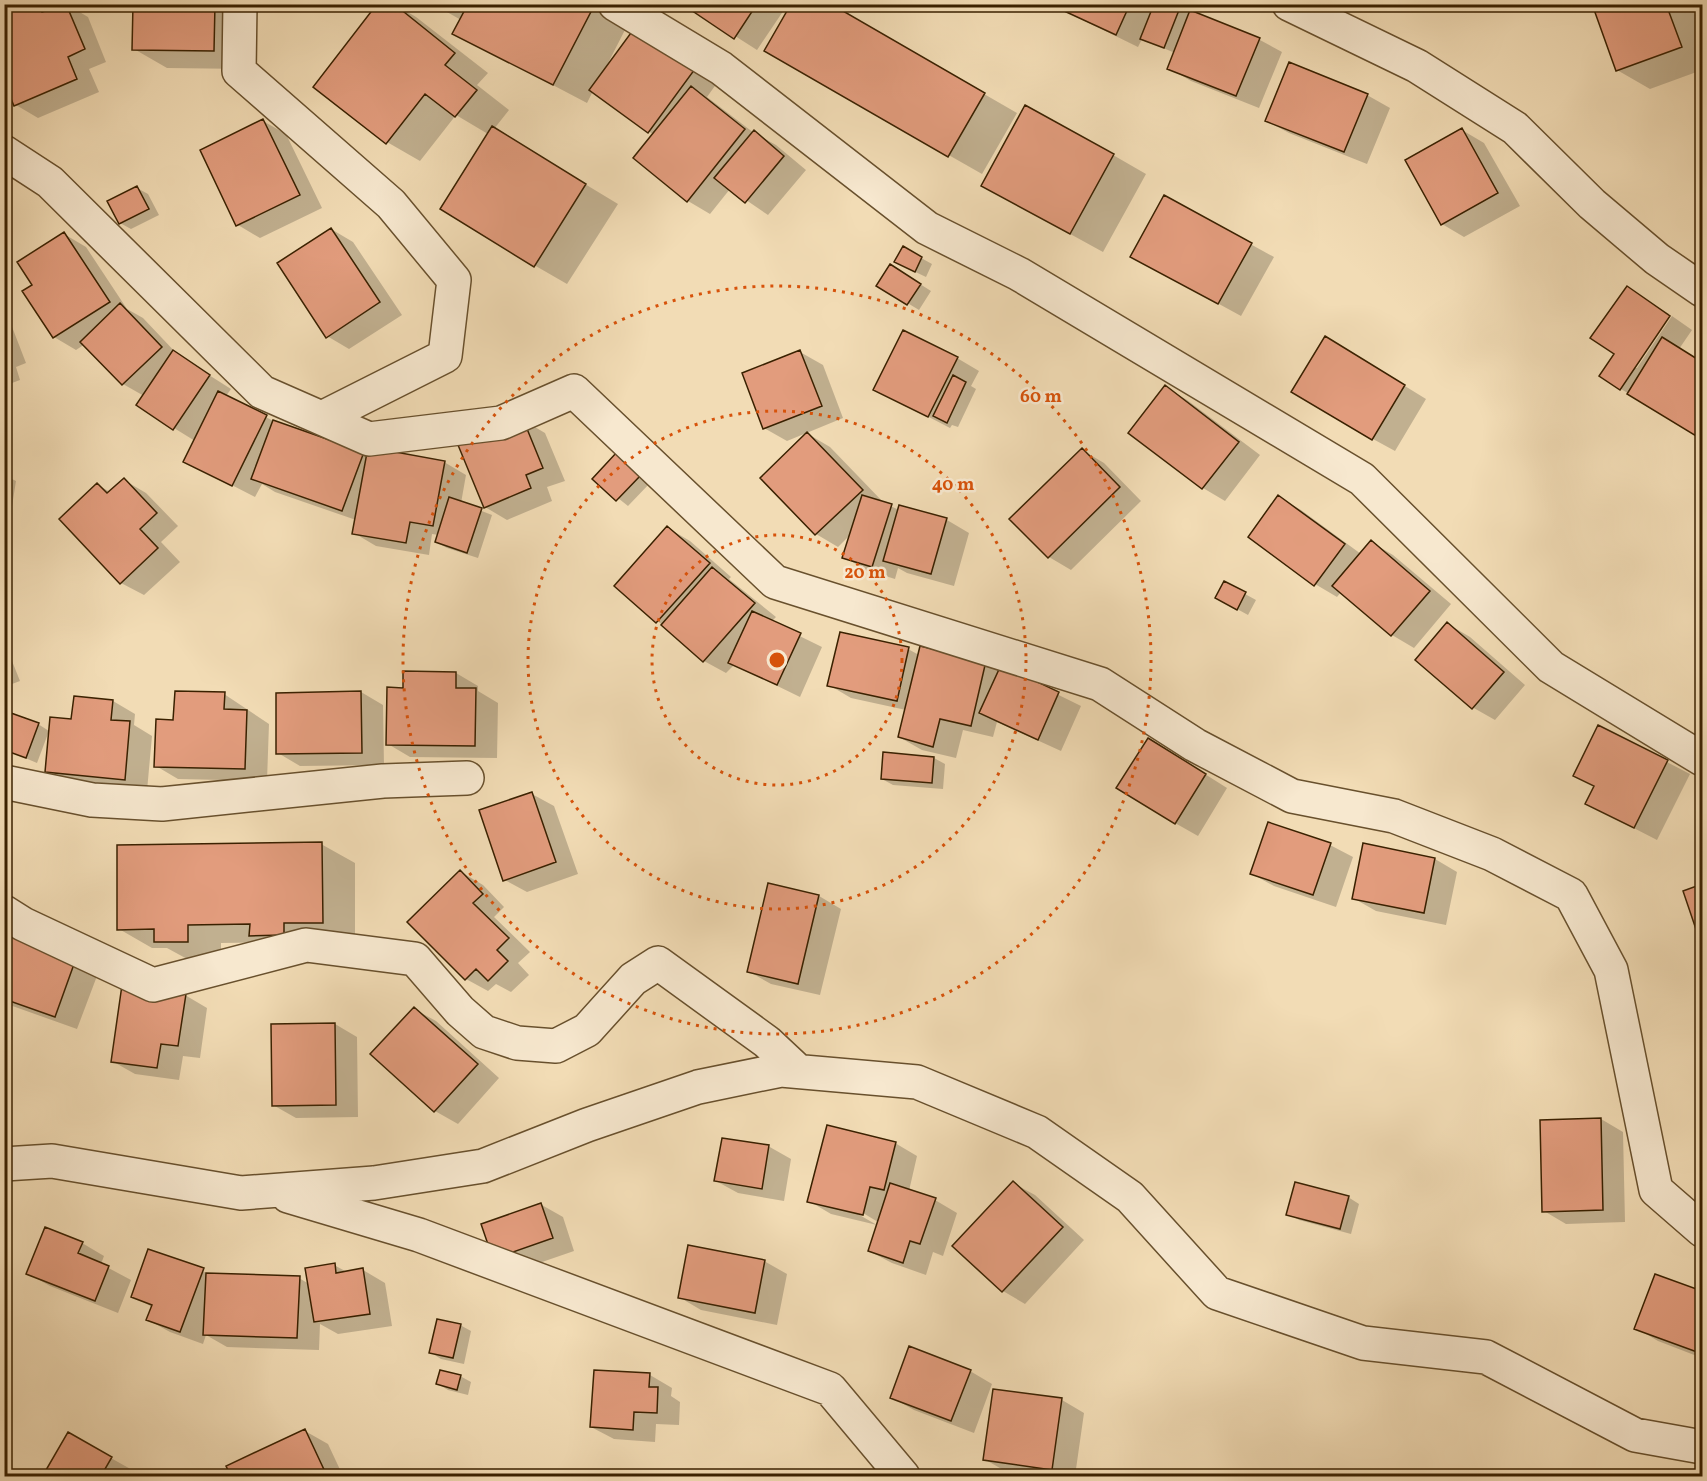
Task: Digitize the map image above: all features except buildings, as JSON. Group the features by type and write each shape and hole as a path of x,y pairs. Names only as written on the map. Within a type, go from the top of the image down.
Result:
{"street":[{"path":"240,4 239,70 391,204 454,280 445,356 322,418"},
{"path":"615,4 721,68 927,228 1019,274 1362,479 1551,667 1702,759"},
{"path":"1289,4 1417,66 1515,128 1600,211 1657,260 1702,290"},
{"path":"4,152 50,182 262,392 369,439 501,423 574,391 775,582 1100,684 1194,746 1292,796 1394,816 1492,854 1571,895 1611,970 1633,1088 1656,1190 1702,1230"},
{"path":"4,782 92,800 162,804 383,781 467,778"},
{"path":"4,912 23,924 153,985 306,945 415,959 460,1011 484,1032 516,1043 556,1046 587,1030 633,979 658,963 767,1042 798,1071"},
{"path":"4,1164 52,1161 242,1193 374,1183 483,1166 587,1125 698,1087 781,1070 917,1082 1037,1132 1130,1197 1217,1293 1363,1343 1486,1357 1635,1435 1702,1447"},
{"path":"269,1190 419,1235 830,1389 903,1476"}]}
